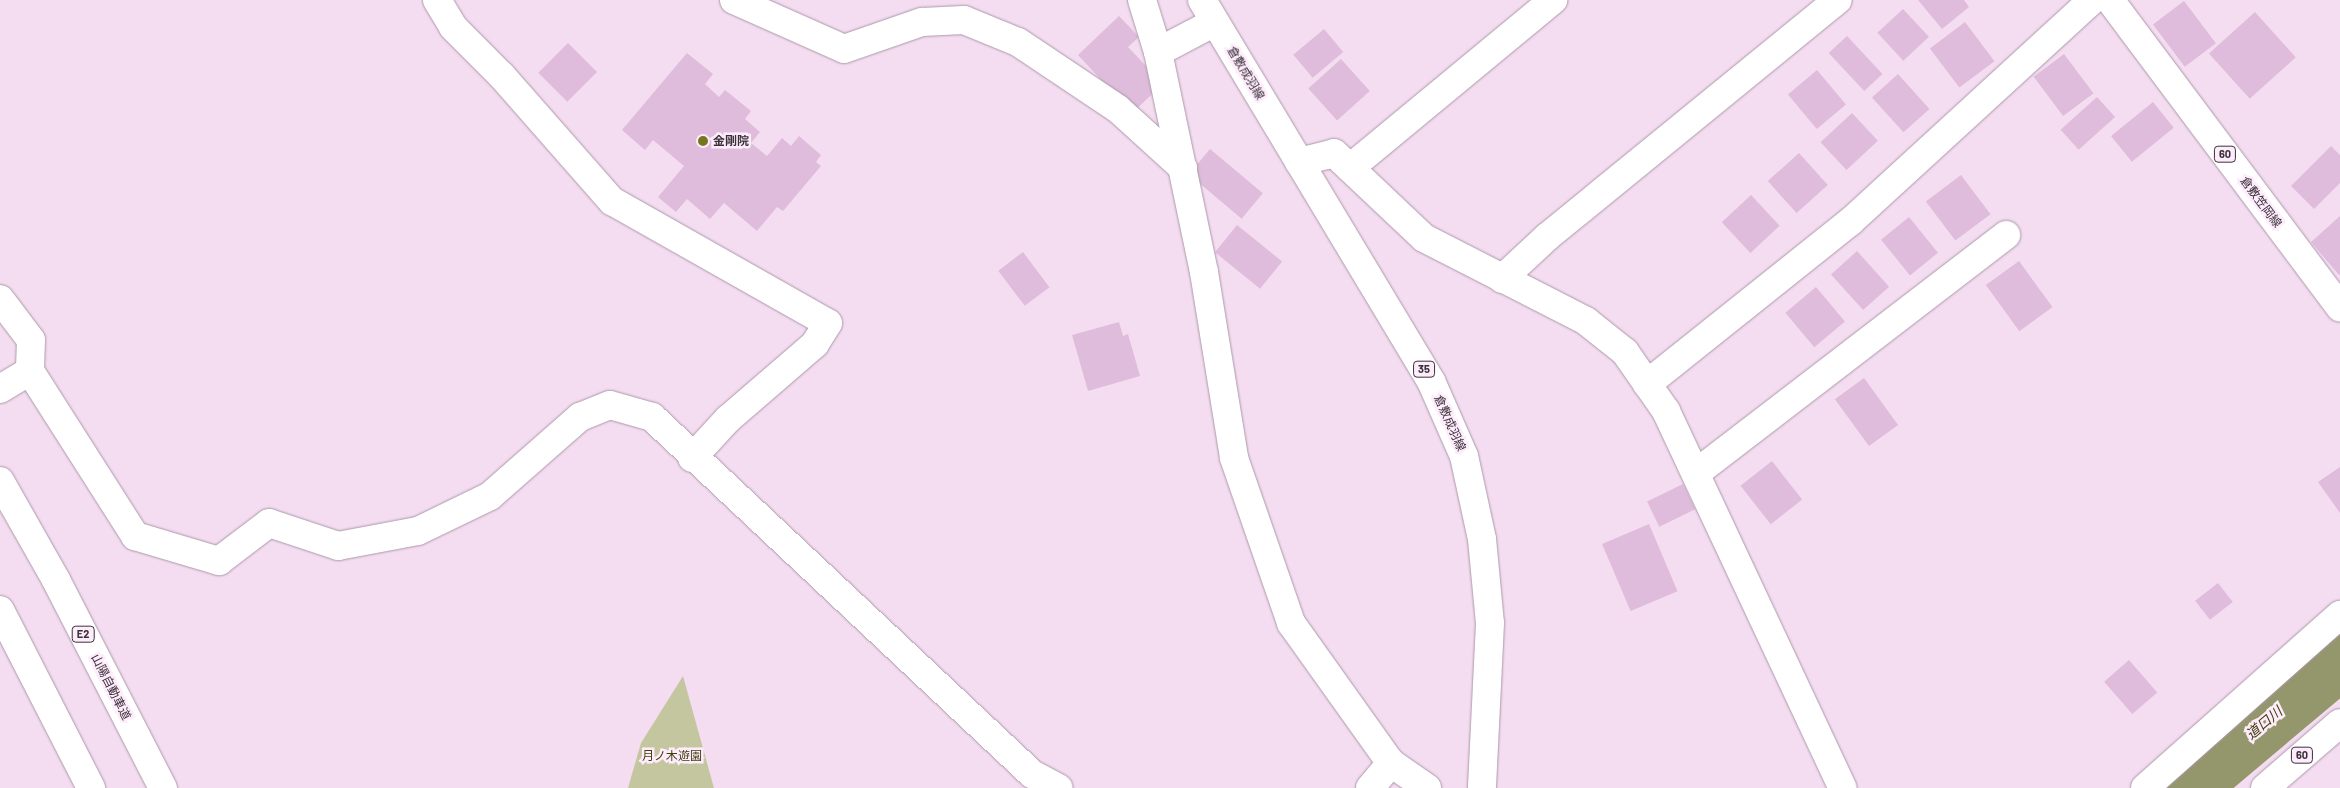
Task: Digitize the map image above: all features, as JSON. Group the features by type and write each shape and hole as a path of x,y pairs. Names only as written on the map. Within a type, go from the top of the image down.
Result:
{"main road":[{"path":"437,0 453,27 502,76 612,201 828,323 815,344 728,419 692,458"},
{"path":"734,0 844,49 922,22 964,20 1018,42 1118,109 1183,168"},
{"path":"1142,0 1158,52 1204,272 1234,458 1291,624 1391,763 1427,788"},
{"path":"1350,168 1553,0"},
{"path":"1502,279 1547,238 1838,0"},
{"path":"1647,384 1850,222 2092,0"},
{"name":"倉敷笠岡線","path":"2110,0 2340,307"},
{"path":"1158,52 1208,11"},
{"name":"倉敷成羽線","path":"1208,11 1431,381 1464,456 1482,539 1490,623 1482,788"},
{"path":"1299,162 1334,153 1424,238 1586,321 1626,352 1666,412 1843,788"},
{"path":"1696,473 2006,235"},
{"path":"0,299 31,340 30,372 135,536 219,561 270,523 338,546 418,531 490,496 580,417 610,405 652,416 692,458 1032,774 1058,788"},
{"path":"0,389 30,372"},
{"name":"山陽自動車道","path":"0,481 56,580 163,788"},
{"path":"0,610 91,788"},
{"path":"2145,788 2340,615"},
{"name":"60","path":"2265,788 2340,723"},
{"path":"1370,788 1391,763"}],"green space":[{"name":"月ノ木遊園","path":"683,676 714,788 628,788 641,743"}],"building":[{"path":"1918,0 1964,0 1969,7 1942,29"},
{"path":"2184,1 2216,43 2185,67 2153,24"},
{"path":"1903,9 1929,37 1903,61 1877,33"},
{"path":"2255,12 2296,57 2250,99 2209,53"},
{"path":"1119,16 1139,37 1128,47 1163,84 1132,113 1078,55"},
{"path":"1965,22 1994,61 1959,88 1930,48"},
{"path":"1324,29 1343,52 1313,78 1293,55"},
{"path":"1847,36 1882,74 1864,91 1829,53"},
{"path":"568,43 597,72 567,102 538,73"},
{"name":"金剛院","path":"687,53 713,74 705,84 719,97 725,90 751,111 745,119 760,132 751,143 767,156 782,138 791,146 799,136 821,155 816,162 821,166 783,211 777,207 757,231 724,203 710,219 687,199 676,212 658,197 684,166 653,140 645,150 622,130"},
{"path":"2064,54 2093,93 2063,116 2034,77"},
{"path":"1341,59 1370,91 1337,120 1308,88"},
{"path":"1817,70 1846,104 1817,129 1788,94"},
{"path":"1898,74 1929,109 1903,132 1872,97"},
{"path":"2097,97 2115,117 2079,150 2061,130"},
{"path":"2153,102 2174,128 2132,162 2111,136"},
{"path":"1852,113 1878,141 1846,170 1821,142"},
{"path":"2331,146 2340,155 2340,183 2314,209 2291,186"},
{"path":"1210,149 1263,193 1242,219 1189,174"},
{"path":"1799,153 1828,185 1797,213 1768,181"},
{"path":"1961,175 1990,214 1955,241 1926,201"},
{"path":"1751,195 1780,226 1750,253 1722,222"},
{"path":"2340,216 2340,274 2339,275 2311,242"},
{"path":"1909,217 1938,253 1910,275 1881,240"},
{"path":"1237,225 1282,262 1260,289 1215,252"},
{"path":"1857,251 1889,287 1863,310 1831,274"},
{"path":"1023,252 1049,287 1025,306 998,271"},
{"path":"2019,261 2053,307 2019,331 1986,285"},
{"path":"1816,287 1845,321 1814,347 1785,313"},
{"path":"1119,322 1123,336 1128,334 1140,376 1088,391 1072,335"},
{"path":"1864,378 1898,425 1869,446 1835,399"},
{"path":"1772,461 1802,500 1771,524 1740,486"},
{"path":"2340,467 2340,513 2318,482"},
{"path":"1683,484 1695,509 1659,527 1647,502"},
{"path":"1649,524 1678,591 1631,611 1602,544"},
{"path":"2218,583 2233,602 2210,620 2195,601"},
{"path":"2129,660 2157,692 2132,714 2104,682"}],"waterway":[{"name":"道口川","path":"2187,788 2340,659"}],"place":[{"name":"金剛院","path":"703,141"}]}
